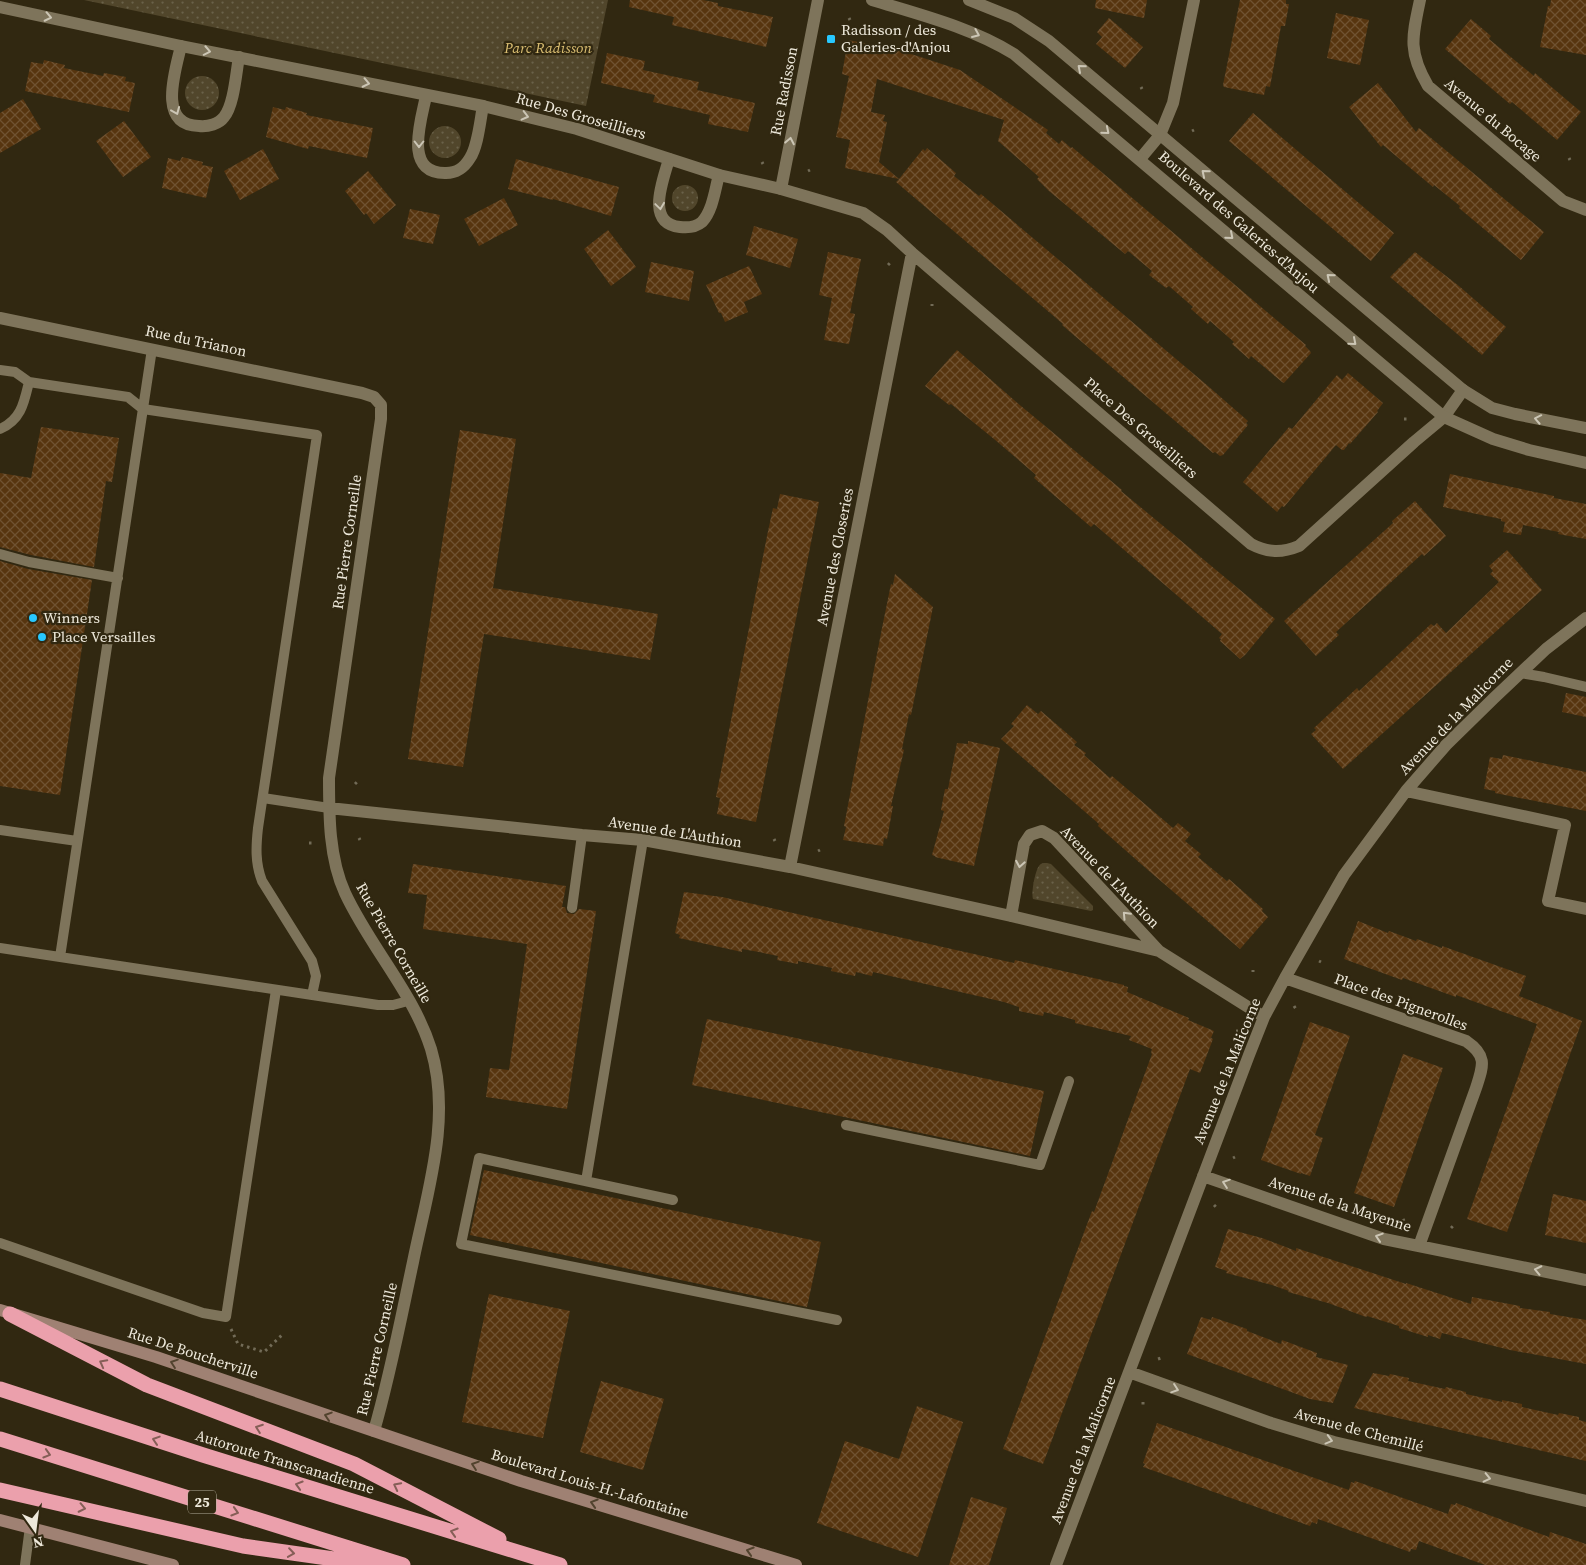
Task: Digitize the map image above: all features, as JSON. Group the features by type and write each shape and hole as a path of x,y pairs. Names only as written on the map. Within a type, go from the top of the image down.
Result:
{"highway":[{"path":"5,1312 147,1385 354,1464 534,1557"},
{"name":"Autoroute Transcanadienne","path":"0,1389 203,1455 560,1565"},
{"name":"25","path":"0,1439 403,1565"},
{"path":"0,1490 243,1546 376,1565"}],"main road":[{"name":"Rue De Boucherville","path":"5,1312 156,1357 374,1432"},
{"name":"Boulevard Louis-H.-Lafontaine","path":"374,1432 529,1483 796,1565"},
{"path":"0,1520 173,1565"}],"street":[{"name":"Rue Radisson","path":"781,189 818,0"},
{"name":"Boulevard des Galeries-d'Anjou","path":"872,0 954,24 992,41 1014,54 1444,417 1493,439 1586,463"},
{"name":"Boulevard des Galeries-d'Anjou","path":"969,0 1014,18 1049,41 1463,390 1492,408 1586,428"},
{"path":"1140,160 1160,135 1173,103 1194,0"},
{"name":"Avenue du Bocage","path":"1420,0 1414,27 1413,47 1418,68 1428,86 1563,200 1586,209"},
{"name":"Rue Des Groseilliers","path":"0,7 181,46 483,106 577,129 719,174 781,189"},
{"path":"181,46 173,83 172,100 176,114 181,121 190,125 213,124 224,118 229,108 239,57"},
{"path":"426,96 418,143 419,157 426,168 440,173 454,173 465,166 472,156 483,106"},
{"path":"669,159 658,200 660,213 670,225 686,228 702,222 712,202 719,174"},
{"name":"Place Des Groseilliers","path":"781,189 863,213 888,230 912,253 1260,549 1280,552 1299,546 1444,417 1463,390"},
{"name":"Avenue des Closeries","path":"790,867 912,253"},
{"name":"Rue du Trianon","path":"0,318 362,393 374,397 381,405"},
{"name":"Rue Pierre Corneille","path":"374,1432 383,1401 406,1296 440,1122 438,1076 431,1049 416,1014 367,934 345,893 333,850 329,808 329,778 382,419 381,405"},
{"name":"Avenue de la Malicorne","path":"1056,1565 1264,1018 1285,978 1344,875 1406,791 1446,745 1546,649 1586,618"},
{"path":"1406,791 1565,825 1548,901 1586,909"},
{"name":"Avenue de L'Authion","path":"329,808 643,840 790,867 1159,950"},
{"name":"Avenue de L'Authion","path":"1011,916 1024,844 1030,835 1042,832 1054,838 1159,950 1264,1018"},
{"name":"Place des Pignerolles","path":"1285,978 1466,1042 1476,1048 1482,1058 1482,1070 1476,1088 1419,1246"},
{"name":"Avenue de la Mayenne","path":"1203,1176 1384,1239 1586,1280"},
{"name":"Avenue de Chemillé","path":"1129,1372 1271,1423 1334,1442 1586,1501"}],"lane":[{"path":"60,957 152,349"},
{"path":"0,370 16,372 29,382 128,397 143,409 316,435 257,846 259,873 262,881 312,961 316,976 312,995"},
{"path":"0,429 16,419 21,411 29,382"},
{"path":"0,554 29,562 118,578"},
{"path":"1520,674 1544,677 1586,687"},
{"path":"263,798 329,808"},
{"path":"0,830 77,841"},
{"path":"572,908 582,835"},
{"path":"586,1181 643,840"},
{"path":"0,948 388,1006 408,1001"},
{"path":"0,1243 203,1312 226,1317 276,990"},
{"path":"846,1125 1040,1165 1069,1081"},
{"path":"673,1200 479,1158 461,1244 837,1320"},
{"path":"25,1565 30,1527"}],"path":[{"path":"226,1317 238,1344 264,1352 282,1335"}],"green space":[{"name":"Parc Radisson","path":"84,0 608,0 586,106"},
{"path":"202,76 209,77 214,81 218,86 218,100 214,105 209,109 202,110 195,109 190,105 186,100 185,93 186,86 190,81 195,77"},
{"path":"445,126 456,131 461,142 456,153 445,158 434,153 429,142 434,131"},
{"path":"685,185 694,189 698,198 694,207 685,211 676,207 672,198 676,189"},
{"path":"1041,864 1051,864 1093,906 1093,910 1033,899 1033,887 1038,869"}],"building":[{"path":"630,0 703,0 718,3 718,6 773,17 766,47 672,25 674,17 629,7"},
{"path":"1096,0 1147,0 1144,18 1095,8"},
{"path":"1240,0 1286,0 1286,4 1289,4 1285,26 1281,26 1270,87 1266,86 1264,95 1224,87 1223,85"},
{"path":"1551,0 1586,0 1586,55 1540,47 1548,6 1550,6"},
{"path":"1336,13 1369,20 1360,65 1327,58"},
{"path":"1109,18 1143,47 1125,68 1096,44 1102,37 1097,32"},
{"path":"1471,19 1491,36 1489,39 1534,76 1535,73 1581,112 1557,140 1512,102 1510,104 1445,49"},
{"path":"848,40 893,48 960,70 1048,130 1046,133 1059,144 1062,140 1072,147 1306,345 1311,353 1284,383 1251,356 1249,359 1232,344 1234,342 1210,321 1208,324 1191,309 1193,307 1169,286 1166,288 1149,275 1152,271 1128,251 1125,254 1049,191 1037,179 1039,177 998,141 1004,120 877,79 871,112 885,115 883,121 887,122 879,162 899,179 845,168 850,140 836,137 849,76 842,74"},
{"path":"607,53 645,61 643,70 699,82 697,90 755,103 748,132 708,124 710,115 653,102 655,95 601,83"},
{"path":"44,60 65,65 64,68 103,76 104,73 126,77 125,81 135,83 129,112 25,91 31,62 43,64"},
{"path":"1378,83 1416,132 1419,128 1544,232 1521,260 1434,185 1433,187 1383,145 1381,147 1349,107"},
{"path":"23,99 41,129 0,153 0,113"},
{"path":"273,107 285,110 286,107 307,113 306,115 373,128 367,158 309,146 308,149 266,137"},
{"path":"1253,113 1394,233 1371,261 1229,141"},
{"path":"124,121 151,157 123,177 96,141"},
{"path":"927,148 956,173 954,176 979,196 981,194 1208,386 1248,421 1246,423 1248,425 1223,455 1220,456 1215,452 1213,453 896,182 923,149 925,151"},
{"path":"263,149 279,179 240,200 224,171"},
{"path":"182,157 203,162 202,165 213,167 206,198 162,188 168,158 180,161"},
{"path":"516,159 619,187 611,216 553,199 508,189"},
{"path":"368,171 396,205 374,224 366,213 364,215 345,191"},
{"path":"504,198 518,225 479,246 464,219"},
{"path":"410,209 440,215 433,244 403,238"},
{"path":"754,226 798,239 790,268 746,255"},
{"path":"608,230 636,267 611,286 584,249"},
{"path":"828,252 861,259 850,313 855,314 849,344 824,340 832,298 819,295"},
{"path":"1415,252 1459,286 1506,327 1482,355 1390,277"},
{"path":"651,262 694,271 689,301 645,292"},
{"path":"749,266 762,294 744,302 748,312 725,322 706,285"},
{"path":"957,350 1121,491 1275,619 1245,655 1240,659 1220,641 1221,639 1219,638 1222,634 1094,524 1091,527 1034,478 1036,475 994,439 951,404 949,405 925,386"},
{"path":"1348,373 1383,403 1378,412 1350,444 1344,450 1336,445 1284,507 1282,506 1277,512 1243,482 1289,427 1292,429 1337,375 1342,380"},
{"path":"41,427 119,438 112,482 106,481 94,567 0,547 0,473 31,478"},
{"path":"460,430 516,439 493,588 658,614 650,660 484,634 463,767 408,759"},
{"path":"1450,474 1586,504 1586,539 1523,525 1521,535 1503,532 1505,522 1501,521 1501,519 1443,507"},
{"path":"780,494 819,502 756,822 717,814 720,798 716,797 767,536 773,508 777,509"},
{"path":"1415,501 1446,536 1424,556 1422,554 1336,632 1339,635 1316,656 1284,621"},
{"path":"1507,550 1542,590 1343,769 1311,734 1316,730 1314,728 1357,688 1359,691 1431,624 1434,626 1437,623 1446,633 1499,582 1490,574 1493,571 1489,566"},
{"path":"0,561 28,569 92,580 60,795 0,786"},
{"path":"895,574 933,607 911,715 909,714 902,749 904,750 891,806 893,806 887,839 884,838 883,846 843,840 846,827 844,826 882,628 891,584 893,585"},
{"path":"1566,693 1586,697 1586,717 1562,712"},
{"path":"1027,705 1038,714 1041,711 1077,742 1074,745 1086,753 1084,755 1110,778 1112,776 1173,828 1178,823 1191,834 1185,841 1201,854 1198,857 1227,881 1229,879 1263,909 1262,911 1268,917 1240,949 1001,739 1014,726 1011,724"},
{"path":"968,741 1000,748 974,866 932,855 944,811 941,810 945,789 948,789 957,743 968,744"},
{"path":"1503,755 1586,772 1586,811 1495,793 1495,791 1484,789 1490,757 1502,759"},
{"path":"413,864 566,886 562,907 565,907 567,913 574,914 579,909 596,911 567,1109 486,1097 490,1068 509,1070 527,944 423,929 427,895 408,893"},
{"path":"684,892 722,897 1014,963 1015,960 1124,985 1128,987 1127,992 1189,1018 1188,1020 1214,1031 1211,1038 1213,1039 1200,1073 1190,1069 1043,1464 1003,1449 1092,1211 1094,1212 1152,1054 1152,1049 1129,1040 1131,1036 1075,1023 1075,1020 1044,1012 1043,1016 1019,1011 1019,1007 1004,1002 873,972 872,976 856,972 855,976 831,971 832,968 798,961 798,964 777,960 778,956 742,949 742,952 679,938 680,935 675,933"},
{"path":"1358,921 1388,933 1389,931 1416,941 1417,939 1442,948 1442,946 1526,976 1519,996 1582,1021 1507,1232 1467,1219 1537,1024 1456,995 1456,997 1403,978 1402,980 1344,959"},
{"path":"707,1019 1044,1091 1030,1156 692,1085"},
{"path":"1310,1022 1350,1036 1315,1135 1323,1138 1310,1176 1261,1160"},
{"path":"1403,1054 1443,1068 1394,1207 1354,1193"},
{"path":"484,1170 821,1242 807,1307 470,1235"},
{"path":"1553,1194 1586,1201 1586,1243 1545,1235"},
{"path":"1228,1229 1262,1238 1296,1251 1296,1248 1471,1304 1472,1297 1586,1320 1586,1364 1510,1350 1442,1333 1440,1339 1428,1335 1428,1337 1328,1303 1288,1292 1272,1285 1226,1273 1227,1271 1215,1267"},
{"path":"489,1294 570,1311 543,1438 462,1422"},
{"path":"1201,1317 1211,1320 1212,1317 1247,1329 1247,1331 1281,1344 1282,1340 1317,1353 1316,1357 1348,1365 1333,1403 1310,1399 1187,1354"},
{"path":"1373,1373 1409,1378 1408,1381 1445,1389 1446,1387 1466,1392 1466,1394 1502,1402 1502,1400 1522,1404 1522,1407 1558,1415 1559,1413 1579,1417 1579,1420 1586,1422 1586,1461 1354,1408"},
{"path":"601,1381 664,1399 643,1470 580,1452"},
{"path":"917,1406 963,1422 918,1557 817,1523 845,1441 899,1459"},
{"path":"1157,1423 1349,1490 1351,1482 1354,1483 1355,1481 1448,1514 1451,1504 1455,1505 1456,1503 1549,1537 1550,1532 1586,1544 1586,1565 1485,1565 1419,1541 1416,1550 1411,1549 1410,1552 1318,1519 1317,1524 1312,1522 1310,1526 1143,1467"},
{"path":"971,1497 1007,1508 989,1565 949,1565"}],"place":[{"name":"Radisson / des Galeries-d'Anjou","path":"831,39"},
{"name":"Winners","path":"33,618"},
{"name":"Place Versailles","path":"42,637"}]}
